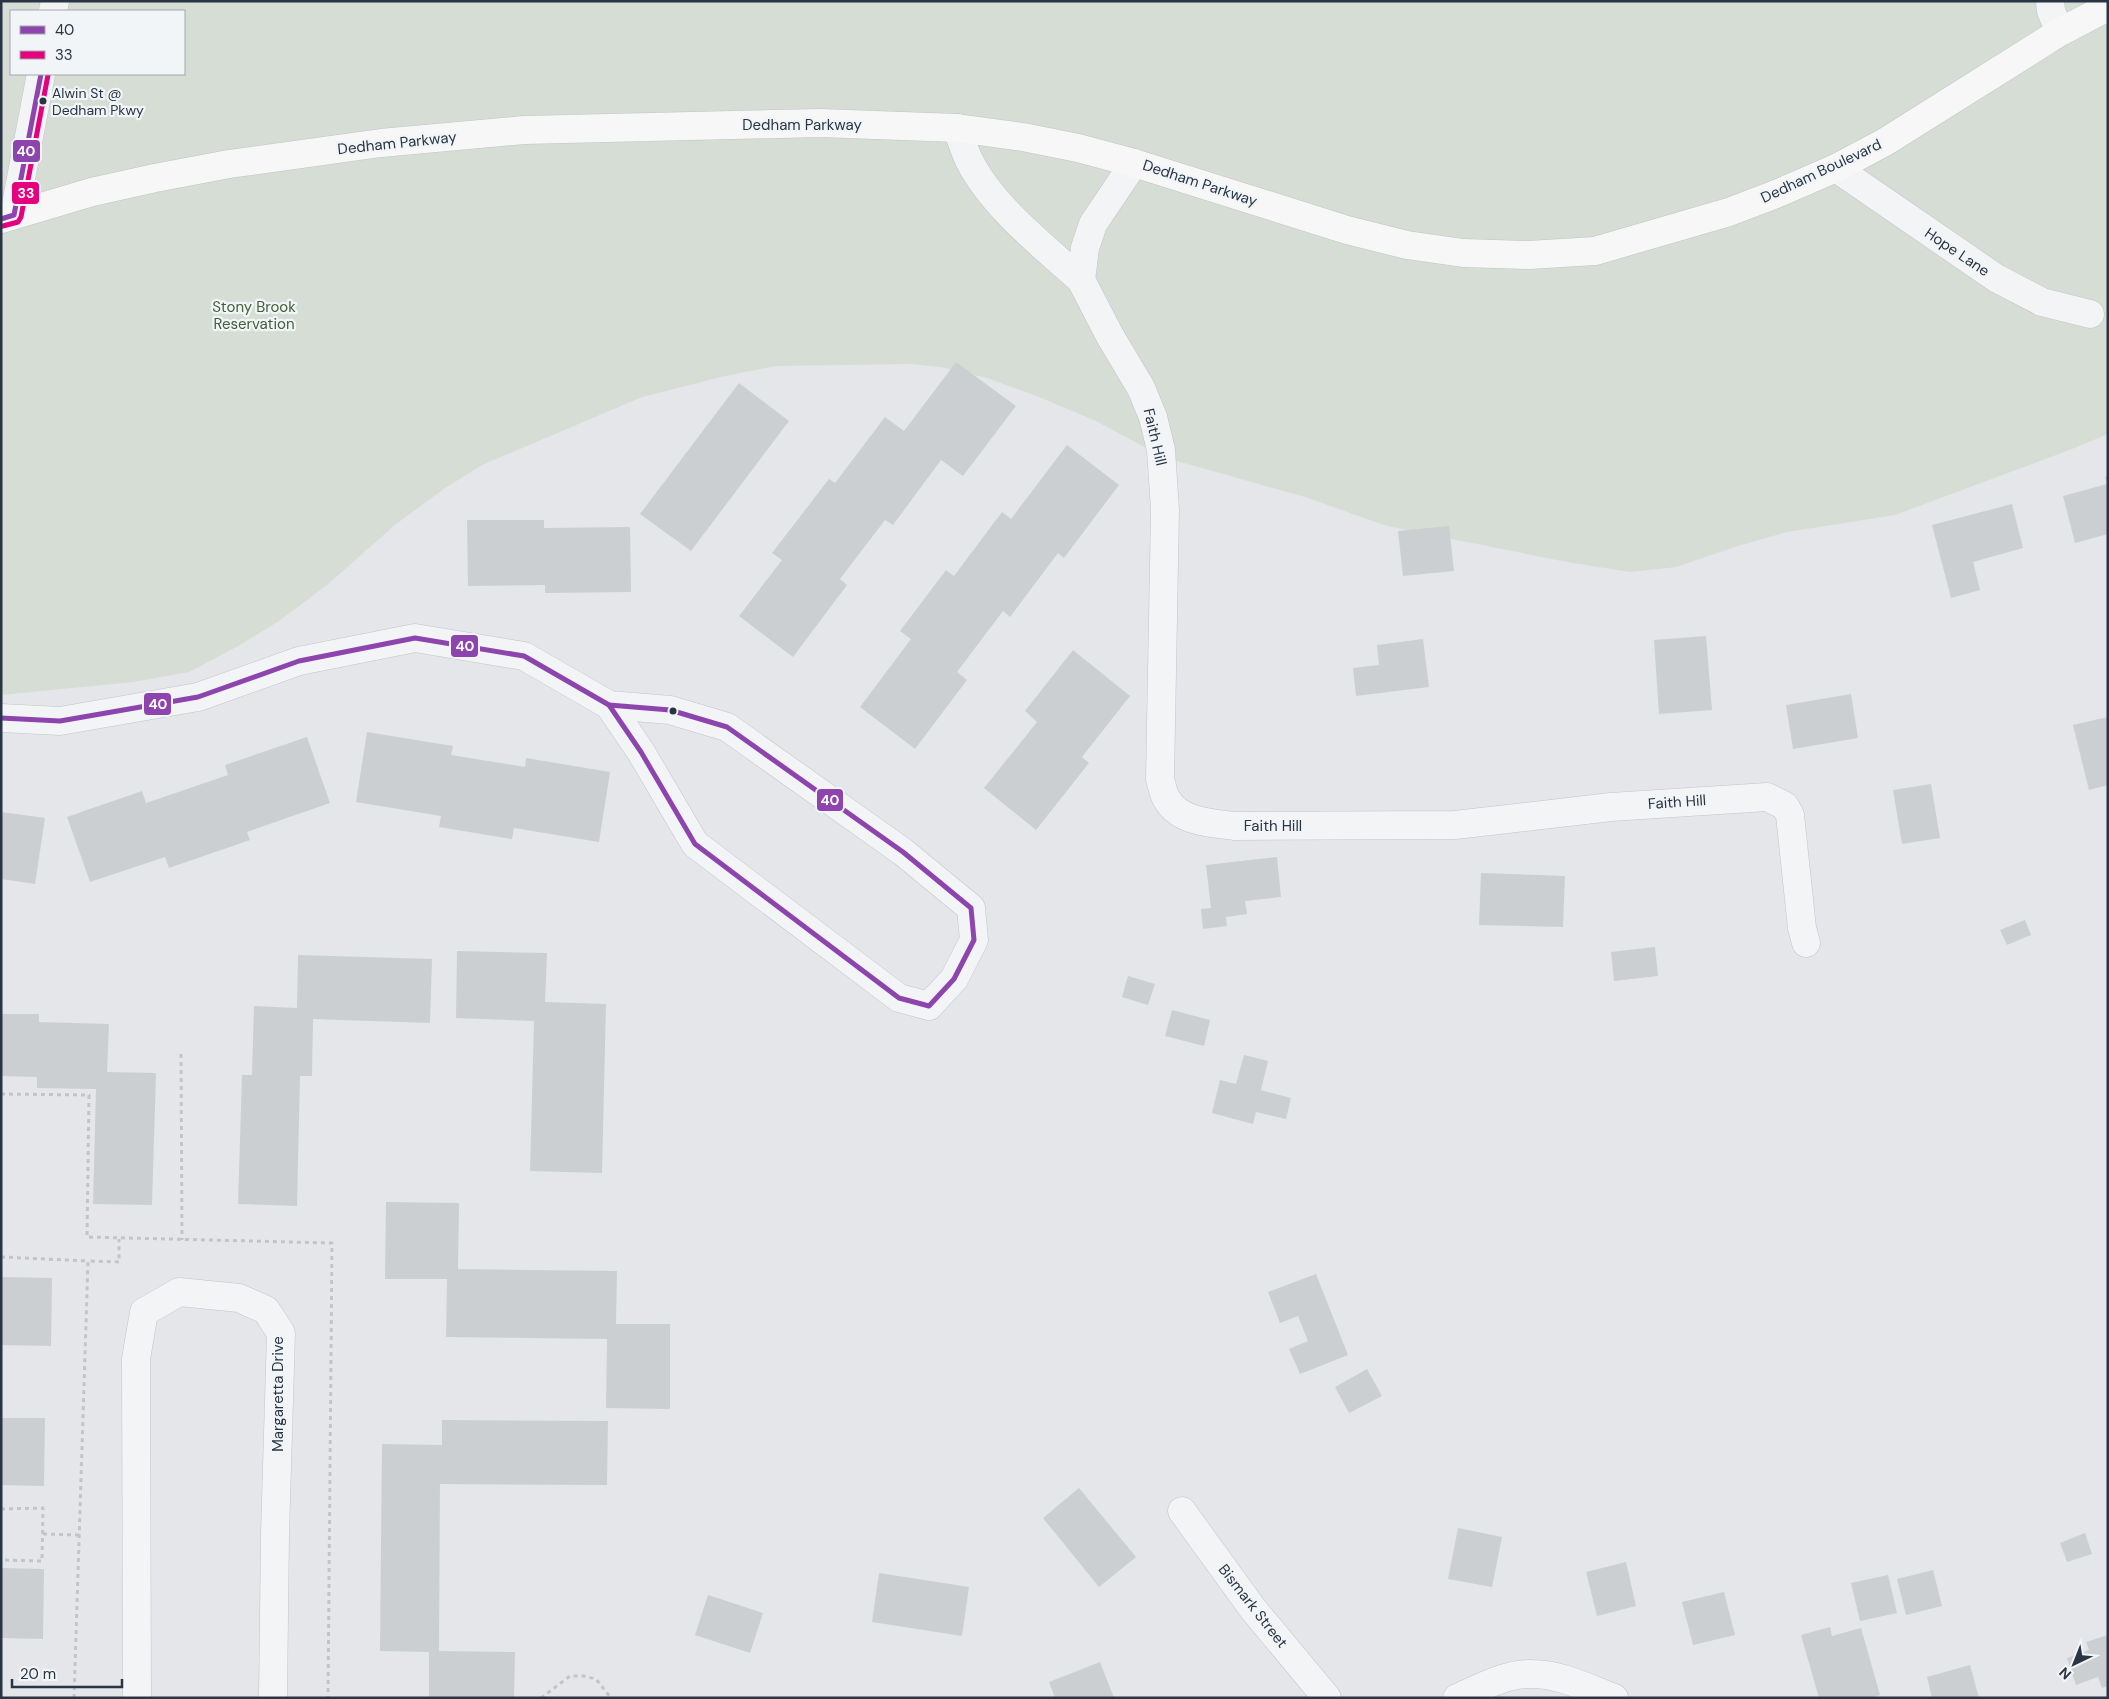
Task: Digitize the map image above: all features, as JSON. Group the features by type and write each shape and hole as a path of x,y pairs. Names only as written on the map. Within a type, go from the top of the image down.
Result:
{"main road":[{"name":"Dedham Boulevard","path":"1594,251 1729,212 1836,168 1884,142 2060,32 2108,7"},
{"name":"Dedham Parkway","path":"8,217 101,190 229,164 381,143 524,130 820,124 957,128 1023,137 1078,148 1134,163 1347,230 1407,245 1463,253 1529,255 1594,251"}],"street":[{"path":"2050,1 2051,11 2060,32"},
{"path":"8,217 41,75"},
{"name":"Faith Hill","path":"957,128 970,161 986,186 1022,227 1081,280 1110,336 1141,388 1153,417 1161,450 1166,510 1160,779 1165,798 1179,814 1205,822 1235,826 1455,825 1611,807 1767,797 1785,806 1790,815 1802,928 1806,943"},
{"path":"1081,280 1085,248 1093,224 1134,163"},
{"name":"Hope Lane","path":"1836,168 1996,278 2042,302 2090,314"},
{"path":"1,718 60,721 198,697 299,660 415,638 524,656 609,704 670,710 727,727 903,852 970,908 974,940 954,979 929,1006 899,998 695,844 641,752 609,704"},
{"name":"Margaretta Drive","path":"137,1698 136,1359 144,1312 179,1292 239,1298 266,1310 281,1333 275,1534 273,1698"},
{"name":"Bismark Street","path":"1182,1511 1253,1609 1327,1698"},
{"path":"1458,1698 1498,1681 1531,1674 1566,1680 1614,1698"}],"path":[{"path":"181,1054 182,1240"},
{"path":"1,1094 89,1095 87,1237 119,1239 119,1262 1,1257"},
{"path":"74,1698 88,1261"},
{"path":"1,1509 43,1508 42,1561 1,1560"},
{"path":"42,1534 80,1535"},
{"path":"541,1698 570,1676 583,1676 596,1679 611,1698"}],"green space":[{"name":"Stony Brook Reservation","path":"1,1 2108,1 2108,434 1895,515 1787,532 1676,567 1630,572 1567,562 1387,526 1305,497 1163,457 1096,421 987,378 941,367 911,364 776,366 725,376 642,397 482,465 445,488 396,524 327,585 279,621 238,646 189,672 133,682 1,695"}],"building":[{"path":"956,362 1016,406 963,476 941,460 893,525 885,520 840,579 847,585 793,657 739,616 782,560 772,553 829,479 835,483 885,417 904,431"},
{"path":"739,383 789,421 691,551 640,514"},
{"path":"1067,445 1119,485 1064,558 1058,553 1010,617 1003,611 957,672 967,680 915,749 860,707 911,639 900,631 946,570 954,576 1002,512 1011,519"},
{"path":"2108,476 2108,534 2075,543 2063,496 2107,484 2105,477"},
{"path":"2012,504 2023,548 1973,562 1980,590 1951,598 1932,525"},
{"path":"467,520 544,520 544,528 630,527 631,592 545,593 545,585 468,586"},
{"path":"1449,526 1454,571 1403,576 1398,531"},
{"path":"1706,636 1712,710 1659,714 1654,640"},
{"path":"1423,639 1429,687 1356,696 1353,668 1379,665 1377,645"},
{"path":"1073,650 1130,696 1082,757 1089,763 1036,830 984,788 1037,722 1025,711"},
{"path":"1851,694 1858,738 1793,749 1786,705"},
{"path":"2108,717 2108,785 2089,790 2073,725"},
{"path":"367,732 453,746 451,755 525,767 526,758 610,772 599,842 514,828 512,839 439,827 441,816 356,802"},
{"path":"307,737 330,803 247,832 250,840 169,868 165,857 90,882 67,817 142,791 146,803 228,775 225,765"},
{"path":"1931,784 1940,838 1902,844 1893,790"},
{"path":"1,812 45,818 35,884 1,879"},
{"path":"1277,857 1281,897 1245,901 1247,914 1226,917 1227,926 1203,929 1201,909 1211,908 1206,865"},
{"path":"1481,873 1565,876 1563,927 1479,925"},
{"path":"2025,920 2031,935 2007,945 2000,930"},
{"path":"1655,947 1658,976 1614,981 1611,952"},
{"path":"457,951 547,953 545,1002 606,1004 602,1173 530,1171 534,1021 456,1018"},
{"path":"298,955 432,959 430,1023 313,1019 312,1076 300,1076 297,1206 238,1204 242,1075 252,1075 254,1006 297,1008"},
{"path":"1128,976 1155,984 1148,1005 1122,997"},
{"path":"1172,1010 1210,1020 1204,1046 1165,1036"},
{"path":"1,1014 39,1014 39,1022 109,1024 107,1072 156,1073 152,1205 93,1204 96,1089 37,1088 37,1077 1,1076"},
{"path":"1244,1055 1268,1061 1261,1090 1291,1098 1286,1119 1256,1112 1253,1124 1212,1113 1220,1080 1236,1084"},
{"path":"386,1202 459,1203 458,1269 617,1271 616,1324 670,1324 670,1409 606,1408 607,1339 446,1337 447,1279 385,1279"},
{"path":"1316,1274 1348,1355 1300,1374 1289,1349 1308,1341 1298,1316 1280,1323 1268,1292"},
{"path":"1,1277 52,1278 51,1346 1,1345"},
{"path":"1367,1369 1382,1396 1349,1413 1335,1387"},
{"path":"1,1418 45,1418 44,1486 1,1485"},
{"path":"442,1420 608,1421 607,1485 440,1484 439,1651 515,1652 514,1698 429,1698 429,1652 380,1651 382,1444 442,1445"},
{"path":"1079,1488 1136,1557 1099,1587 1043,1518"},
{"path":"1458,1528 1502,1537 1492,1587 1448,1579"},
{"path":"2085,1533 2092,1554 2067,1562 2060,1543"},
{"path":"1626,1562 1636,1606 1597,1616 1586,1572"},
{"path":"1,1568 44,1569 43,1639 1,1638"},
{"path":"1933,1570 1942,1606 1906,1615 1897,1579"},
{"path":"879,1573 969,1587 962,1636 872,1622"},
{"path":"1888,1575 1897,1613 1860,1621 1851,1583"},
{"path":"1724,1592 1735,1635 1693,1645 1682,1602"},
{"path":"708,1595 763,1613 750,1653 695,1635"},
{"path":"1830,1627 1832,1636 1861,1628 1880,1695 1870,1698 1819,1698 1801,1635"},
{"path":"2108,1635 2108,1686 2102,1688 2098,1677 2076,1685 2067,1658 2089,1650 2086,1642"},
{"path":"1100,1662 1114,1698 1055,1698 1049,1682"},
{"path":"1970,1665 1979,1698 1932,1698 1927,1677"}],"transit line":[{"name":"40","path":"1,219 14,215 41,75"},
{"name":"33","path":"3,226 18,222 21,217 48,75"},
{"name":"40","path":"1,718 60,721 198,697 299,661 415,638 524,656 609,705"},
{"name":"40","path":"609,705 670,710 727,727 903,852 971,908 974,940 954,979 929,1006 899,998 695,844 641,752 609,705"}],"place":[{"name":"Alwin St @ Dedham Pkwy","path":"43,101"}]}
